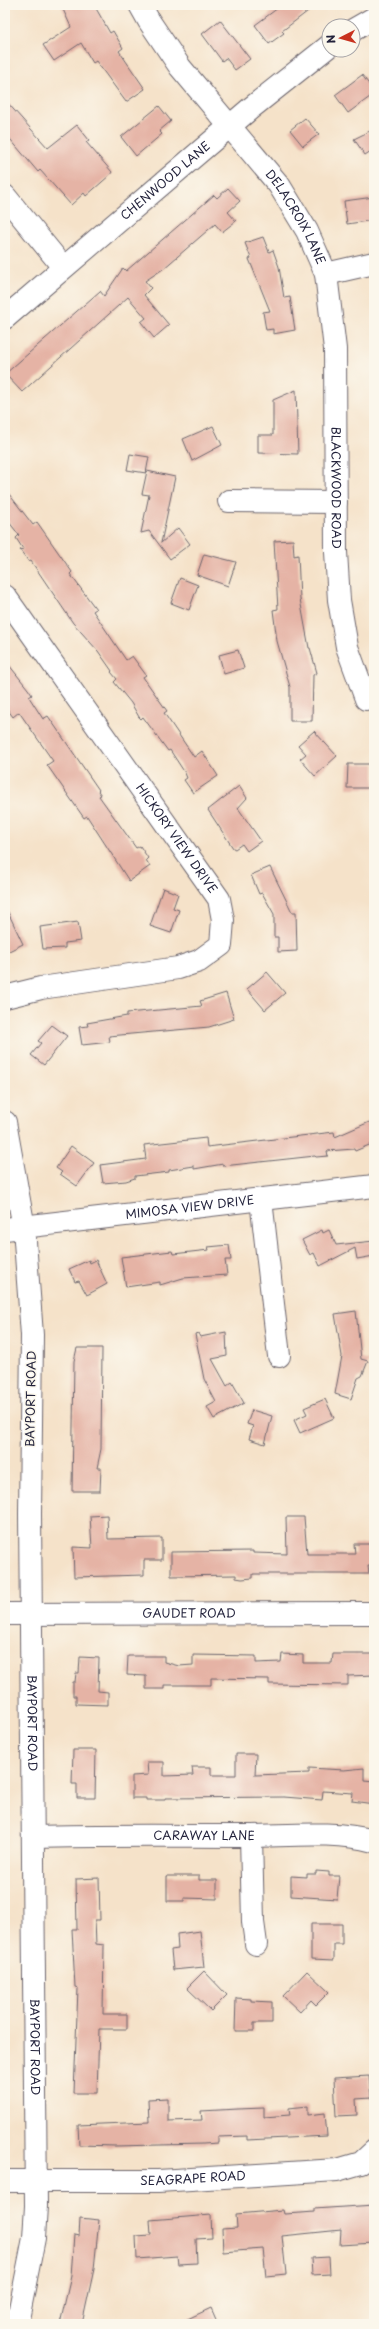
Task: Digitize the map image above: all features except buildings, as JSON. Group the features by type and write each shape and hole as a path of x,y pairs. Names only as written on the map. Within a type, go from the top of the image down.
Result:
{"street":[{"path":"140,5 171,55 230,126"},
{"path":"361,25 374,18"},
{"name":"CHENWOOD LANE","path":"5,318 230,126 321,52"},
{"name":"DELACROIX LANE","path":"230,126 292,204 307,231 326,274 374,263"},
{"path":"5,196 63,267"},
{"name":"BLACKWOOD ROAD","path":"326,274 335,349 336,502 339,600 347,647 366,699"},
{"path":"229,501 336,502"},
{"name":"HICKORY VIEW DRIVE","path":"5,596 186,850 219,899 223,920 221,945 199,961 178,968 41,988 5,997"},
{"name":"BAYPORT ROAD","path":"5,1122 15,1229 32,1335 31,1614 36,2181 34,2238 18,2324"},
{"name":"MIMOSA VIEW DRIVE","path":"15,1229 374,1186"},
{"path":"261,1200 279,1356"},
{"name":"GAUDET ROAD","path":"5,1614 374,1613"},
{"name":"CARAWAY LANE","path":"34,1837 330,1835 356,1837 374,1841"},
{"path":"251,1836 253,1922 256,1944"},
{"name":"SEAGRAPE ROAD","path":"5,2181 158,2181 337,2170 361,2163 374,2151"}]}
